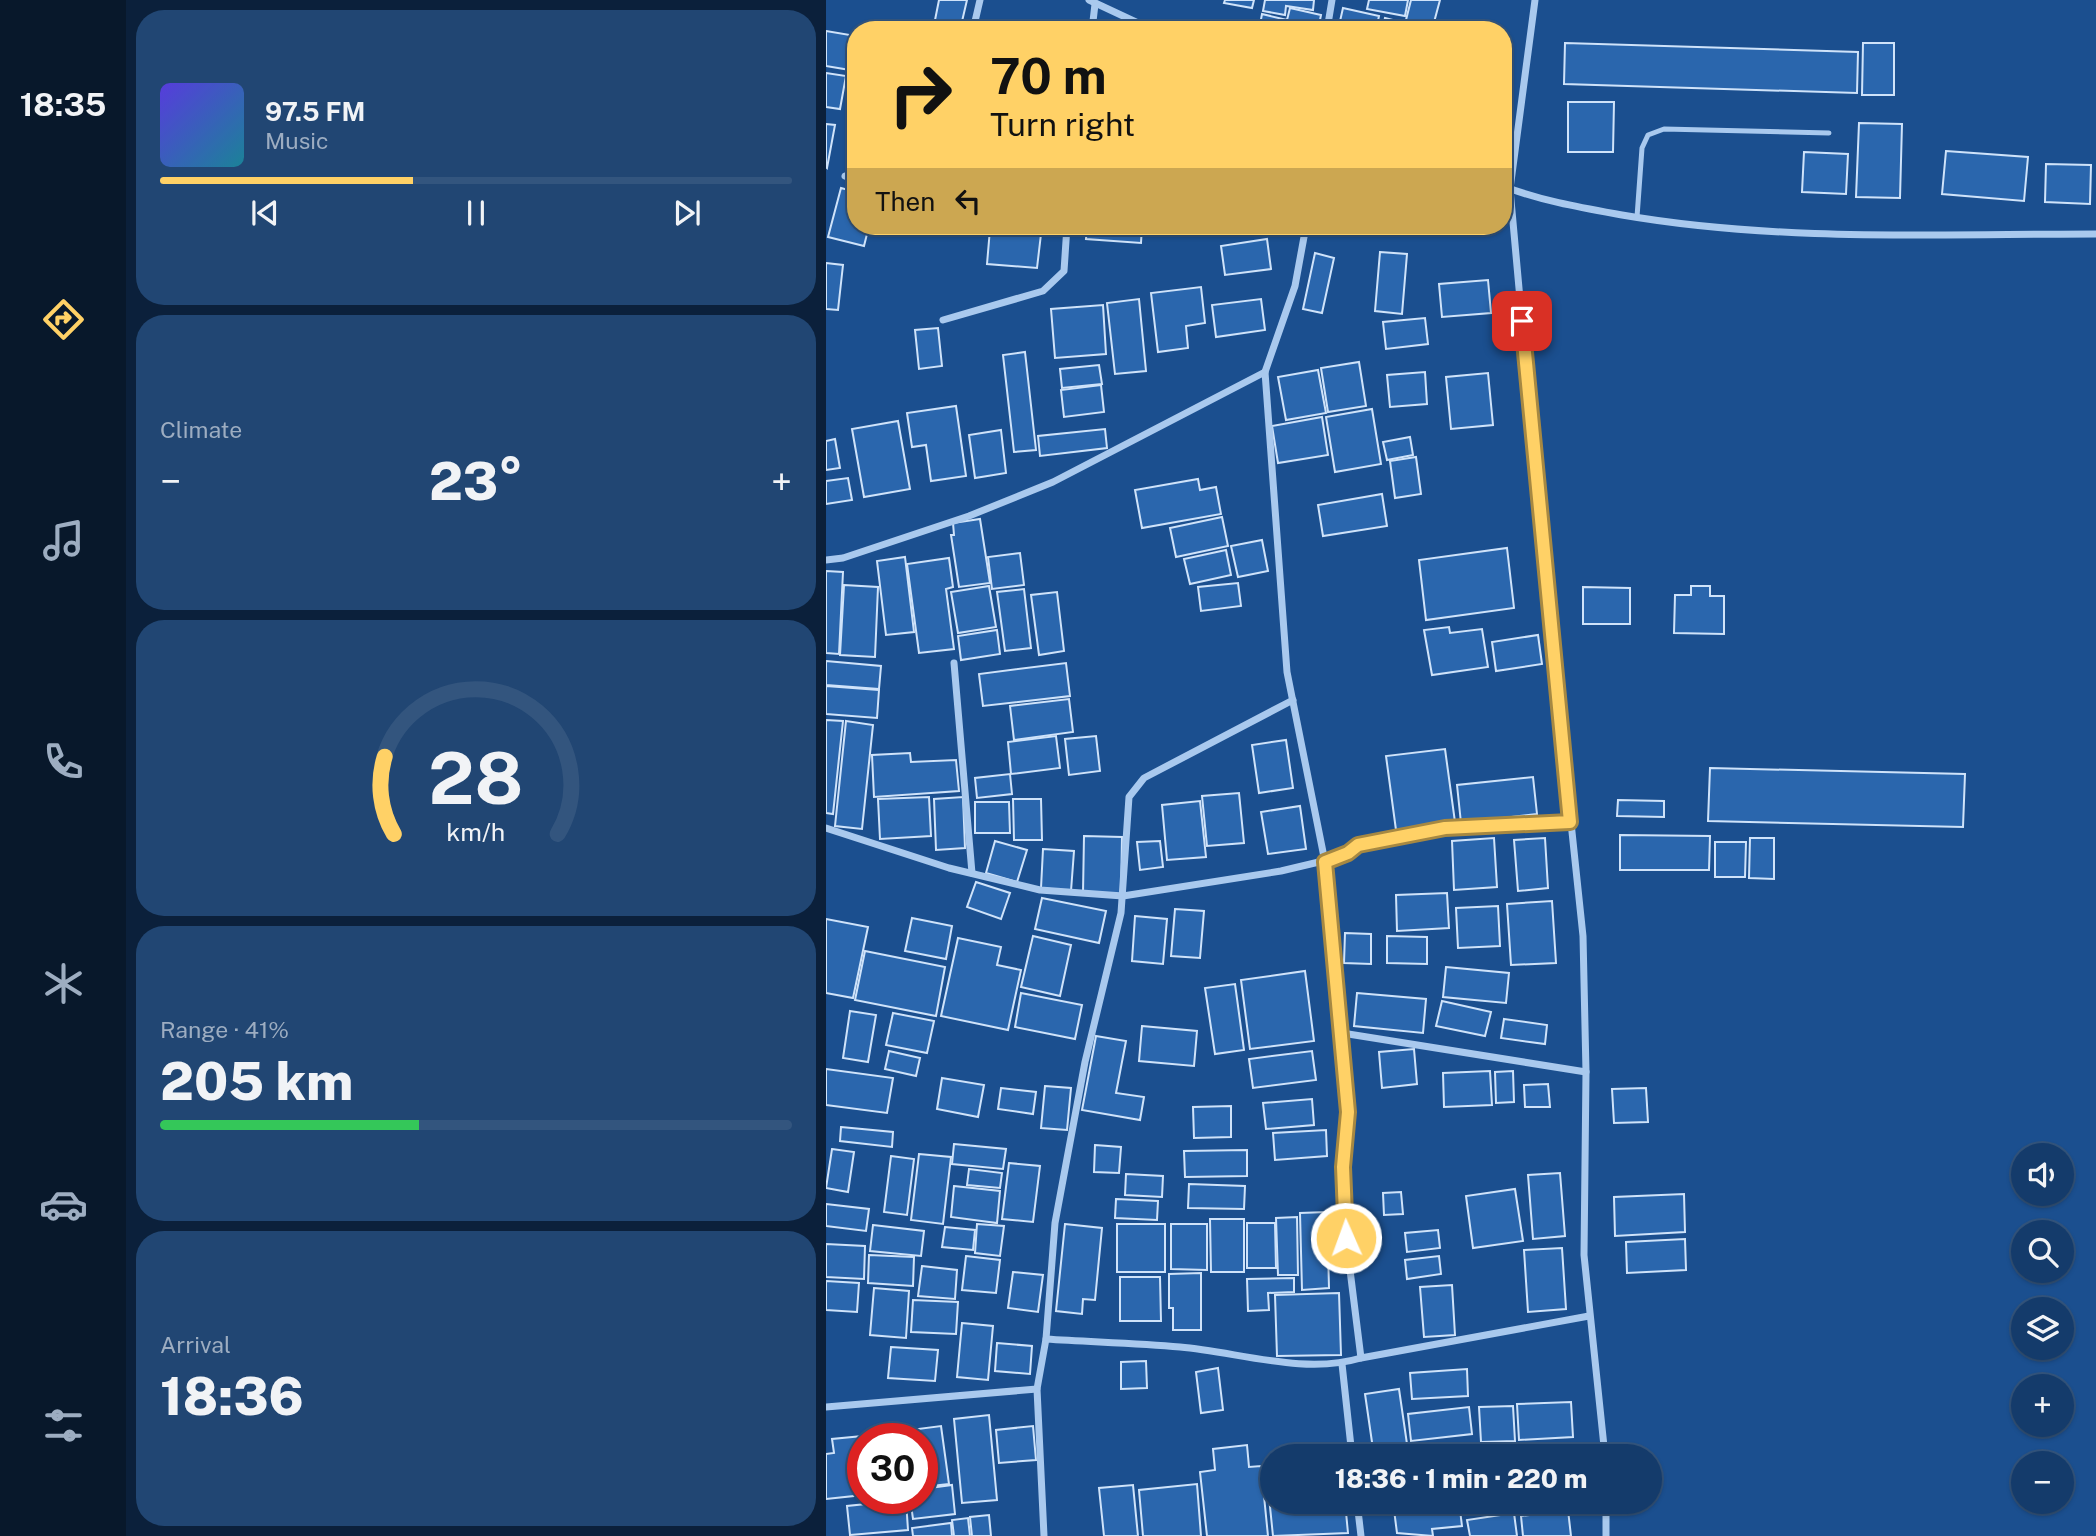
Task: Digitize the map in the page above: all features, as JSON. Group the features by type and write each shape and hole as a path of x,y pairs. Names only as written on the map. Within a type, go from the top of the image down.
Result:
{"street":[{"path":"975,21 980,0"},
{"path":"1328,21 1332,0"},
{"path":"1512,154 1535,0"},
{"path":"1092,21 1092,2 1133,21"},
{"path":"1512,189 1576,207 1637,217 1790,234 2096,234"},
{"path":"943,320 1043,291 1064,271 1066,235"},
{"path":"1304,235 1294,286 1265,372 1287,672 1325,862 1342,1033 1348,1112 1343,1167 1346,1238 1361,1358"},
{"path":"1512,235 1583,936 1586,1072 1584,1255 1604,1444"},
{"path":"826,560 843,558 969,516 1053,482 1265,372"},
{"path":"954,663 972,873"},
{"path":"1044,1536 1037,1389 1046,1339 1055,1223 1085,1062 1113,953 1123,895 1129,797 1144,778 1293,700"},
{"path":"826,828 1040,891 1123,895 1245,878 1325,862 1348,853 1358,845 1420,832 1570,822"},
{"path":"1342,1033 1586,1072"},
{"path":"1046,1339 1181,1347 1284,1361 1342,1364 1361,1358 1589,1316"},
{"path":"1342,1364 1351,1444"},
{"path":"826,1407 1037,1389"},
{"path":"1358,1514 1361,1536"},
{"path":"1606,1514 1606,1536"}],"lane":[{"path":"1637,217 1642,148 1648,135 1664,129 1829,133"}],"building":[{"path":"939,0 967,0 962,21 935,21"},
{"path":"1225,0 1254,0 1252,8 1224,3"},
{"path":"1265,0 1314,0 1313,10 1286,6 1285,15 1263,11"},
{"path":"1369,0 1408,0 1405,16 1367,9"},
{"path":"1411,0 1440,0 1434,21 1406,20"},
{"path":"1290,8 1321,15 1320,21 1261,21 1262,14 1287,20"},
{"path":"1343,8 1379,16 1378,21 1340,21"},
{"path":"826,31 847,34 847,70 826,66"},
{"path":"1565,43 1858,52 1857,93 1564,84"},
{"path":"1863,43 1894,43 1894,95 1862,95"},
{"path":"826,73 846,76 840,109 826,107"},
{"path":"1568,102 1614,102 1613,152 1568,152"},
{"path":"1859,123 1902,124 1900,198 1856,197"},
{"path":"826,124 835,125 827,168 826,167"},
{"path":"1946,151 2028,157 2024,201 1942,194"},
{"path":"1804,152 1848,154 1846,194 1802,192"},
{"path":"2046,164 2091,165 2090,204 2045,202"},
{"path":"841,188 847,190 847,235 867,235 864,246 828,237"},
{"path":"989,235 1041,235 1037,268 987,264"},
{"path":"1086,235 1141,235 1141,243 1086,239"},
{"path":"1267,239 1271,269 1225,275 1221,246"},
{"path":"1380,252 1407,254 1402,314 1375,311"},
{"path":"1315,253 1334,258 1322,313 1303,309"},
{"path":"826,263 843,265 838,310 826,309"},
{"path":"1488,280 1491,313 1442,317 1439,284"},
{"path":"1201,287 1205,323 1186,326 1188,348 1158,352 1151,293"},
{"path":"1139,299 1146,371 1115,374 1107,303"},
{"path":"1261,299 1265,330 1216,337 1212,305"},
{"path":"1103,305 1106,354 1055,358 1051,309"},
{"path":"1425,318 1428,344 1386,349 1383,322"},
{"path":"938,328 942,366 919,369 915,330"},
{"path":"1025,352 1036,450 1014,452 1003,355"},
{"path":"1359,362 1366,406 1328,412 1321,368"},
{"path":"1099,365 1102,384 1062,388 1060,369"},
{"path":"1318,370 1326,413 1286,420 1278,377"},
{"path":"1425,372 1427,404 1390,407 1387,375"},
{"path":"1488,373 1493,425 1451,429 1446,377"},
{"path":"1101,385 1104,412 1064,417 1061,390"},
{"path":"956,406 966,476 931,481 926,445 912,447 907,413"},
{"path":"1372,409 1381,464 1335,472 1326,417"},
{"path":"1322,417 1328,455 1278,463 1272,426"},
{"path":"898,421 910,489 864,497 852,429"},
{"path":"1105,429 1107,448 1040,456 1038,436"},
{"path":"1001,430 1006,473 975,478 969,435"},
{"path":"1410,437 1413,455 1387,460 1383,442"},
{"path":"835,439 840,468 826,470 826,441"},
{"path":"1416,457 1421,494 1395,498 1390,461"},
{"path":"848,478 852,500 826,504 826,481"},
{"path":"1198,479 1200,490 1216,487 1221,514 1142,528 1135,490"},
{"path":"1382,494 1387,526 1323,536 1318,505"},
{"path":"1222,517 1228,546 1176,557 1170,528"},
{"path":"980,519 990,583 959,587 951,535 954,535 953,523"},
{"path":"1262,540 1268,571 1238,577 1231,546"},
{"path":"1507,548 1514,608 1426,620 1419,560"},
{"path":"1226,550 1231,575 1190,584 1184,559"},
{"path":"1020,553 1024,585 992,589 988,557"},
{"path":"905,557 914,632 886,635 877,561"},
{"path":"949,558 953,587 946,589 954,649 919,653 907,564"},
{"path":"826,571 843,572 839,654 826,653"},
{"path":"1238,583 1241,606 1201,611 1198,587"},
{"path":"844,585 878,587 875,657 840,655"},
{"path":"989,586 996,627 958,633 951,592"},
{"path":"1691,586 1710,586 1710,596 1724,596 1724,634 1674,633 1675,595 1691,595"},
{"path":"1583,587 1630,588 1630,624 1583,624"},
{"path":"1024,589 1031,648 1005,651 997,592"},
{"path":"1057,592 1064,651 1039,655 1031,595"},
{"path":"1449,627 1450,633 1482,629 1488,667 1432,675 1424,630"},
{"path":"997,630 1000,654 961,660 958,636"},
{"path":"1538,635 1542,664 1496,671 1492,642"},
{"path":"826,661 881,666 879,689 826,685"},
{"path":"1066,663 1070,696 983,706 979,674"},
{"path":"826,686 879,690 877,718 826,714"},
{"path":"1069,699 1073,732 1014,740 1010,706"},
{"path":"826,720 843,721 833,814 826,813"},
{"path":"846,721 873,725 862,829 835,826"},
{"path":"1056,736 1060,768 1011,774 1008,742"},
{"path":"1096,736 1100,771 1069,775 1065,739"},
{"path":"1286,740 1293,788 1259,793 1252,745"},
{"path":"1445,749 1455,822 1396,830 1386,756"},
{"path":"910,753 911,762 956,760 959,791 874,797 872,755"},
{"path":"1710,768 1965,774 1963,827 1708,821"},
{"path":"1010,774 1012,794 977,798 975,778"},
{"path":"1533,777 1537,814 1461,823 1457,785"},
{"path":"1239,793 1244,843 1207,846 1202,796"},
{"path":"929,797 931,836 880,839 878,799"},
{"path":"963,797 965,848 936,850 934,799"},
{"path":"1013,799 1041,799 1042,840 1014,840"},
{"path":"1618,800 1664,801 1664,817 1617,816"},
{"path":"1200,801 1206,857 1167,860 1162,805"},
{"path":"975,802 1009,802 1010,833 975,833"},
{"path":"1300,806 1306,849 1268,854 1261,812"},
{"path":"1620,835 1710,836 1709,870 1620,870"},
{"path":"1084,836 1122,837 1121,894 1083,893"},
{"path":"1494,838 1497,887 1454,890 1452,841"},
{"path":"1545,838 1548,888 1518,891 1514,840"},
{"path":"1750,838 1774,838 1774,879 1749,878"},
{"path":"995,841 1027,850 1017,882 986,873"},
{"path":"1160,841 1163,867 1140,870 1137,842"},
{"path":"1715,842 1746,842 1745,877 1715,877"},
{"path":"1043,849 1074,851 1071,891 1041,888"},
{"path":"976,882 1010,893 1001,919 967,907"},
{"path":"1447,893 1449,928 1397,931 1396,895"},
{"path":"1042,898 1106,911 1099,943 1035,929"},
{"path":"1552,901 1556,963 1511,965 1507,904"},
{"path":"1498,906 1500,946 1458,948 1456,908"},
{"path":"1175,909 1204,911 1200,958 1171,956"},
{"path":"1135,916 1167,919 1163,964 1132,961"},
{"path":"912,918 952,926 946,959 905,951"},
{"path":"826,919 868,927 853,998 826,993"},
{"path":"1345,933 1371,934 1371,964 1344,963"},
{"path":"1033,936 1071,945 1060,996 1021,987"},
{"path":"1387,936 1427,937 1427,964 1387,963"},
{"path":"958,938 1001,947 997,965 1021,970 1008,1030 941,1016"},
{"path":"865,951 945,967 936,1016 855,1000"},
{"path":"1446,967 1509,973 1506,1003 1443,997"},
{"path":"1305,971 1314,1041 1250,1049 1241,980"},
{"path":"1235,984 1244,1050 1215,1054 1205,988"},
{"path":"1021,993 1082,1005 1075,1039 1015,1027"},
{"path":"1357,993 1426,999 1423,1033 1354,1026"},
{"path":"1442,1001 1491,1012 1485,1036 1436,1026"},
{"path":"850,1011 876,1015 868,1062 843,1058"},
{"path":"893,1013 934,1021 927,1053 886,1045"},
{"path":"1504,1019 1547,1025 1545,1044 1501,1038"},
{"path":"1142,1026 1197,1031 1194,1066 1139,1061"},
{"path":"1096,1036 1126,1041 1116,1093 1144,1097 1140,1120 1082,1110"},
{"path":"1414,1049 1417,1084 1382,1088 1379,1052"},
{"path":"889,1051 920,1058 916,1076 885,1069"},
{"path":"1312,1051 1316,1080 1253,1088 1249,1059"},
{"path":"826,1069 893,1078 887,1113 826,1105"},
{"path":"1490,1071 1492,1105 1444,1107 1443,1073"},
{"path":"1513,1071 1514,1102 1496,1103 1495,1072"},
{"path":"942,1078 984,1085 978,1117 937,1109"},
{"path":"1548,1084 1550,1107 1525,1107 1524,1085"},
{"path":"1045,1086 1071,1088 1067,1130 1041,1128"},
{"path":"1001,1088 1036,1092 1033,1114 998,1109"},
{"path":"1646,1088 1648,1122 1614,1123 1612,1089"},
{"path":"1312,1099 1314,1125 1266,1129 1263,1103"},
{"path":"1231,1106 1231,1137 1194,1138 1193,1107"},
{"path":"841,1127 893,1132 892,1147 840,1141"},
{"path":"1326,1130 1327,1156 1275,1160 1273,1133"},
{"path":"954,1144 1006,1149 1003,1169 952,1164"},
{"path":"1095,1145 1121,1147 1119,1173 1094,1172"},
{"path":"832,1149 854,1152 848,1192 826,1188"},
{"path":"1247,1150 1247,1176 1185,1177 1184,1151"},
{"path":"919,1154 951,1157 943,1224 911,1220"},
{"path":"891,1156 914,1159 907,1215 884,1212"},
{"path":"1009,1163 1040,1166 1033,1222 1002,1219"},
{"path":"969,1169 1002,1173 1000,1188 967,1185"},
{"path":"1560,1173 1565,1236 1533,1239 1528,1175"},
{"path":"1126,1174 1163,1176 1162,1197 1125,1195"},
{"path":"1189,1184 1245,1186 1244,1209 1188,1208"},
{"path":"954,1186 1000,1191 997,1223 951,1217"},
{"path":"1515,1189 1523,1241 1473,1248 1466,1196"},
{"path":"1401,1192 1403,1214 1384,1215 1383,1193"},
{"path":"1684,1194 1685,1232 1615,1236 1614,1197"},
{"path":"1116,1199 1158,1201 1157,1220 1115,1218"},
{"path":"826,1204 869,1209 866,1231 826,1226"},
{"path":"1327,1212 1329,1288 1302,1290 1300,1213"},
{"path":"1297,1217 1298,1275 1278,1275 1276,1218"},
{"path":"1210,1219 1244,1219 1244,1272 1211,1272"},
{"path":"1247,1223 1275,1223 1276,1268 1247,1268"},
{"path":"977,1224 1004,1226 1000,1256 975,1253"},
{"path":"1065,1224 1102,1228 1095,1300 1083,1299 1082,1314 1056,1311"},
{"path":"1117,1224 1165,1224 1165,1272 1117,1272"},
{"path":"1171,1224 1207,1224 1207,1270 1171,1269"},
{"path":"873,1225 924,1231 921,1256 870,1251"},
{"path":"945,1227 975,1230 973,1250 942,1247"},
{"path":"1438,1230 1440,1248 1407,1252 1405,1233"},
{"path":"1685,1239 1686,1270 1627,1273 1626,1242"},
{"path":"826,1244 865,1246 864,1279 826,1277"},
{"path":"1562,1248 1566,1309 1528,1312 1524,1250"},
{"path":"869,1255 914,1257 913,1286 868,1283"},
{"path":"966,1256 1000,1260 996,1293 962,1290"},
{"path":"1439,1256 1441,1274 1407,1279 1405,1260"},
{"path":"922,1266 957,1270 955,1299 918,1296"},
{"path":"1013,1272 1043,1275 1038,1312 1008,1308"},
{"path":"1201,1273 1201,1330 1173,1330 1173,1308 1169,1308 1169,1274"},
{"path":"1120,1277 1160,1277 1161,1321 1120,1321"},
{"path":"1294,1278 1294,1292 1268,1293 1269,1310 1248,1311 1247,1279"},
{"path":"826,1281 859,1283 857,1312 826,1310"},
{"path":"1452,1285 1455,1335 1424,1337 1420,1287"},
{"path":"874,1288 909,1291 906,1338 870,1335"},
{"path":"1339,1293 1341,1355 1277,1356 1275,1295"},
{"path":"913,1300 958,1302 956,1334 911,1332"},
{"path":"962,1323 993,1326 988,1380 957,1377"},
{"path":"997,1343 1032,1346 1030,1374 995,1371"},
{"path":"891,1347 938,1350 935,1381 888,1378"},
{"path":"1146,1361 1147,1388 1121,1389 1121,1362"},
{"path":"1218,1368 1223,1410 1201,1413 1196,1372"},
{"path":"1467,1369 1468,1396 1412,1399 1410,1373"},
{"path":"1399,1389 1407,1444 1372,1444 1365,1394"},
{"path":"1571,1402 1573,1437 1519,1440 1517,1404"},
{"path":"1513,1406 1515,1441 1481,1442 1479,1407"},
{"path":"1469,1407 1472,1434 1411,1441 1408,1414"},
{"path":"989,1415 997,1500 962,1503 954,1419"},
{"path":"938,1426 941,1426 949,1484 938,1485"},
{"path":"1033,1426 1036,1460 999,1463 996,1430"},
{"path":"847,1438 847,1497 826,1499 826,1454 834,1453 832,1439"},
{"path":"1247,1445 1249,1467 1260,1466 1260,1514 1266,1514 1268,1536 1207,1536 1200,1472 1215,1470 1213,1449"},
{"path":"1197,1484 1201,1536 1143,1536 1139,1490"},
{"path":"952,1485 955,1514 913,1519 912,1514 938,1514 938,1487"},
{"path":"1133,1485 1138,1536 1104,1536 1099,1488"},
{"path":"848,1514 907,1514 908,1530 850,1535"},
{"path":"1271,1514 1346,1514 1348,1533 1273,1536"},
{"path":"1395,1514 1460,1514 1462,1526 1432,1529 1433,1536 1397,1533"},
{"path":"1514,1514 1517,1536 1470,1536 1467,1520"},
{"path":"1568,1514 1571,1536 1523,1536 1521,1516"},
{"path":"989,1515 991,1536 972,1536 970,1517"},
{"path":"968,1518 970,1536 954,1536 952,1520"},
{"path":"951,1523 952,1536 913,1536 912,1528"}],"route":[{"path":"1346,1238 1343,1167 1348,1112 1325,862 1348,853 1358,845 1408,834 1445,828 1570,822 1522,321"}]}
